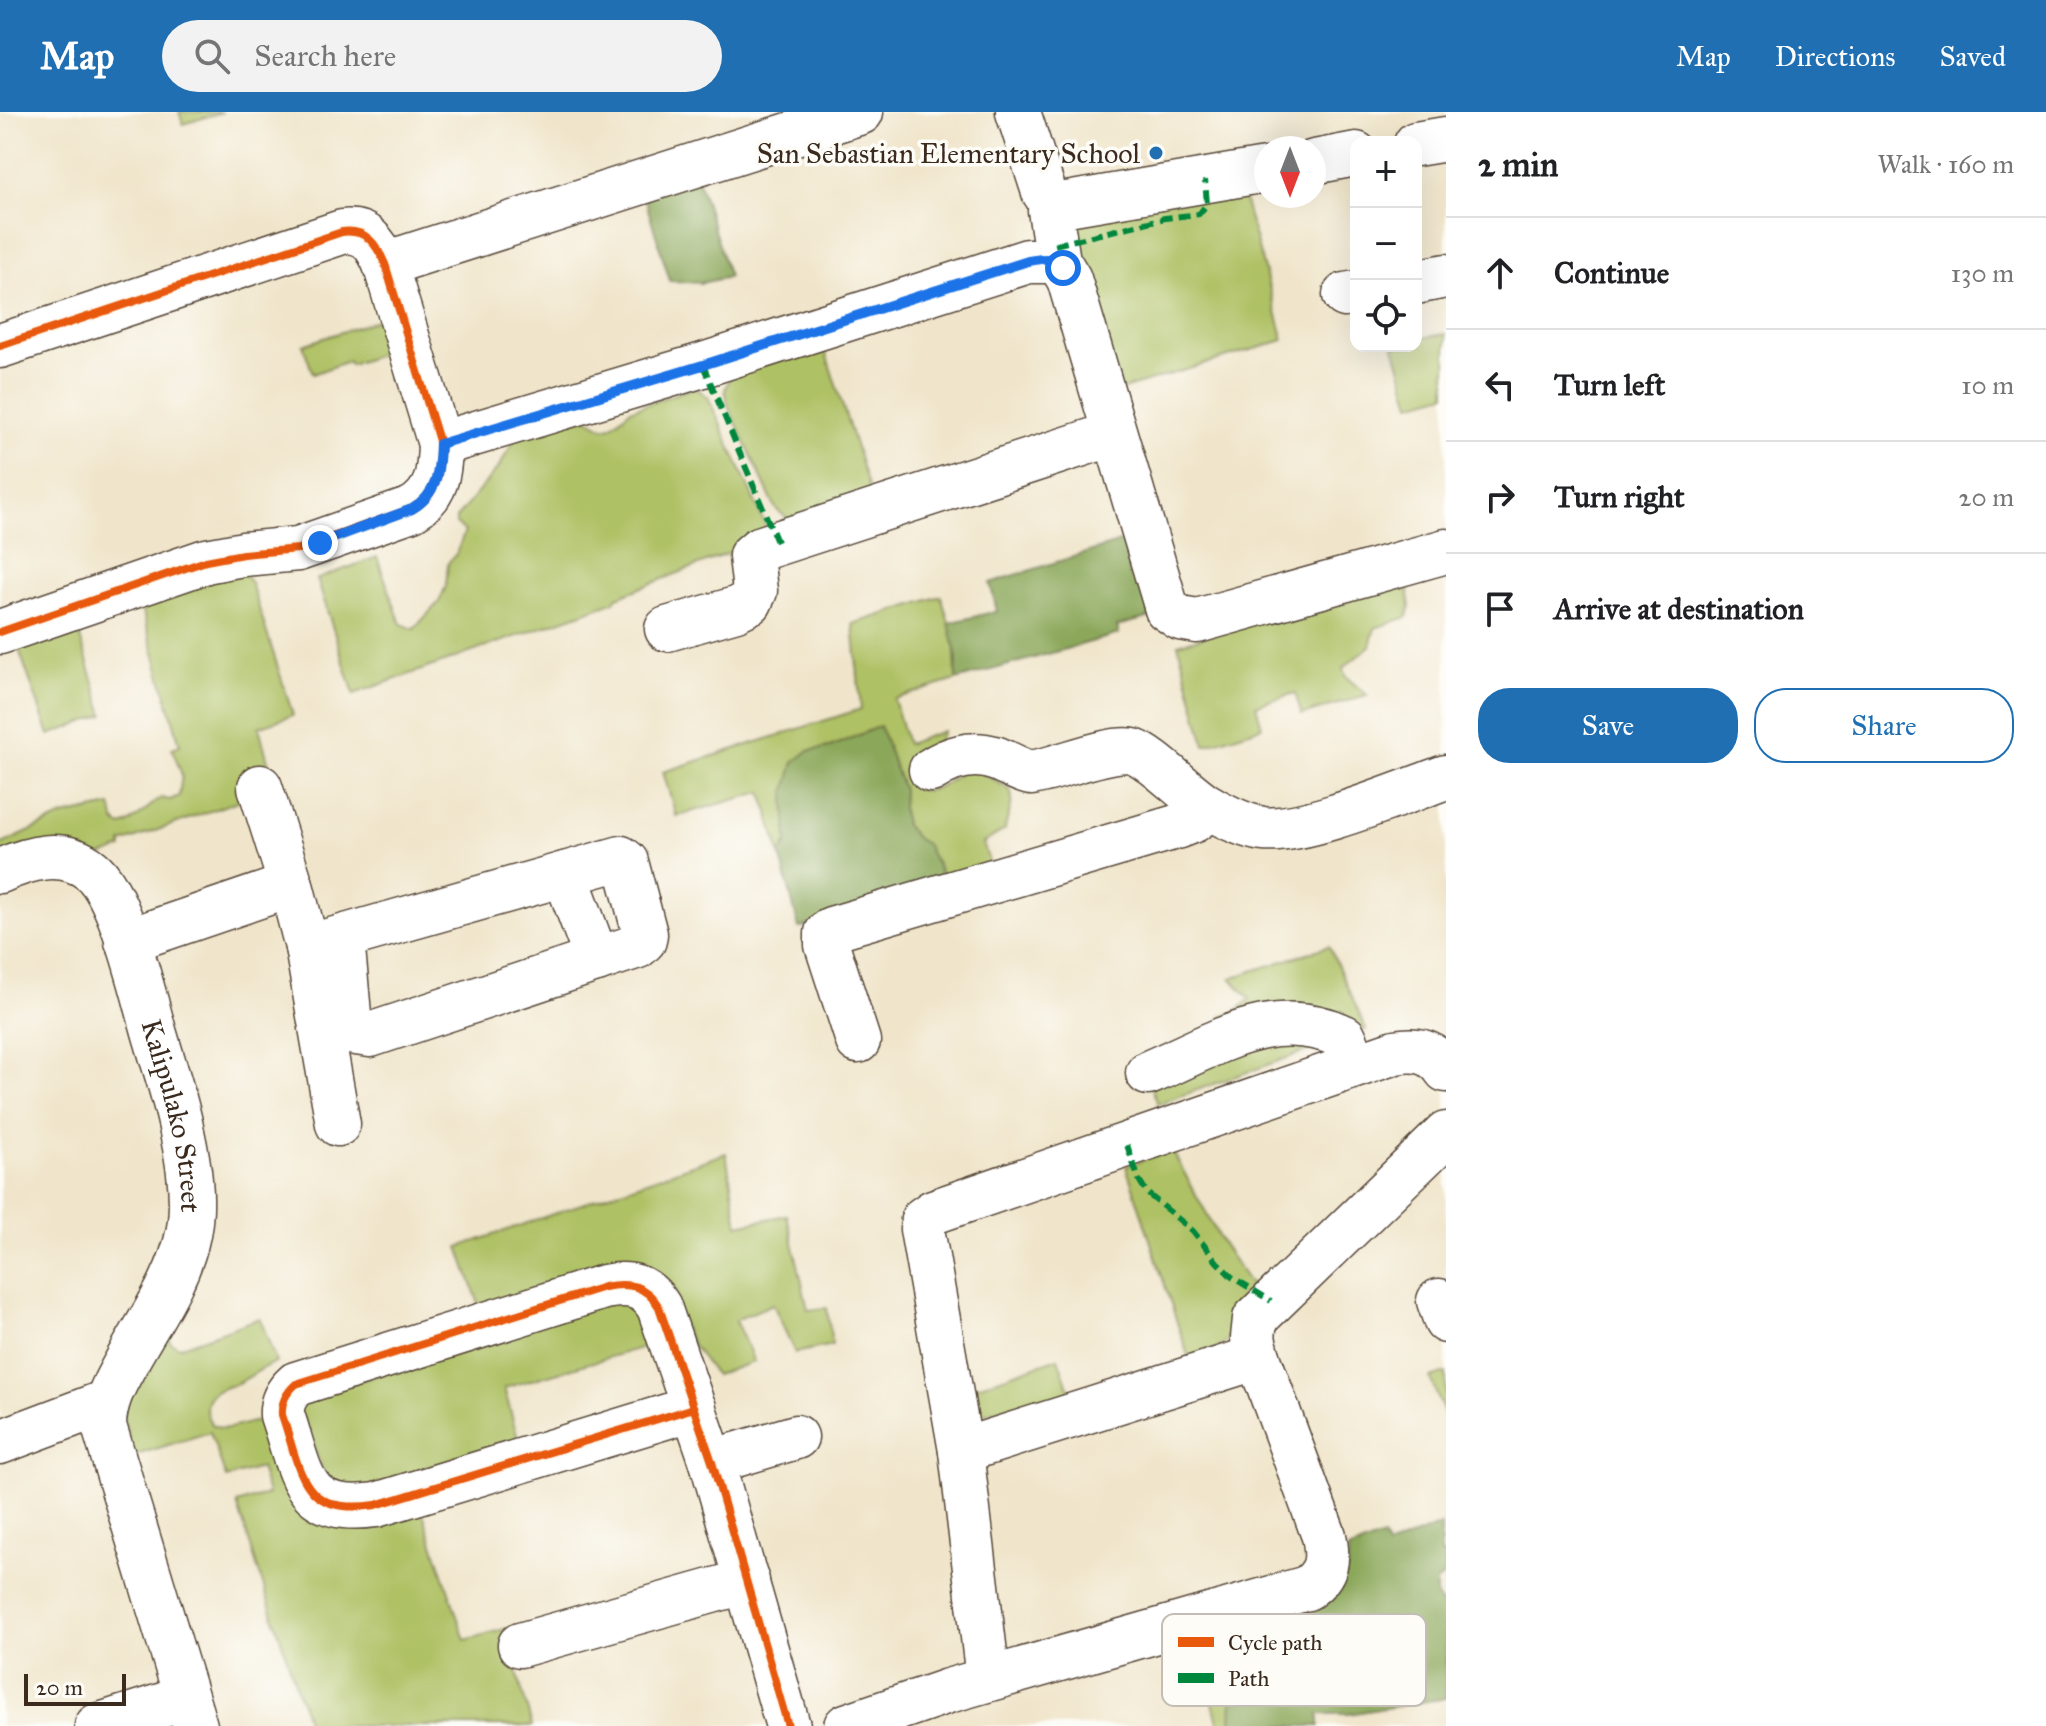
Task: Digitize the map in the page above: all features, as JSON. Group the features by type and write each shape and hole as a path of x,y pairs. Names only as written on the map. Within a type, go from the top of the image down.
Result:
{"street":[{"path":"385,264 861,112"},
{"path":"1018,112 1044,192 1052,204"},
{"path":"1422,143 1446,139"},
{"path":"1326,160 1350,155"},
{"path":"1052,204 1254,172"},
{"path":"1052,204 1050,210 1058,261 1072,289 1164,605 1180,618 1202,620 1446,551"},
{"path":"0,346 351,231 367,236 379,249 440,444 436,485 425,501 412,509 298,549 206,561 0,632"},
{"path":"440,444 703,365 1028,261 1058,261"},
{"path":"1422,281 1446,276"},
{"path":"667,629 750,602 755,591 751,556 759,549 1113,434"},
{"path":"931,770 952,758 978,756 996,758 1031,773 1112,752 1130,751 1144,756 1179,787 1210,808 1246,825 1264,829 1282,829 1319,820 1446,777"},
{"path":"260,787 291,885 324,943 355,1033 370,1035 638,946 644,940 626,862 621,858 324,943"},
{"path":"858,1041 827,945 827,933 831,929 1176,827 1200,817 1210,808"},
{"name":"Kalipulako Street","path":"0,871 41,857 62,857 81,863 95,872 104,884 127,941 182,1130 191,1188 191,1215 180,1264 106,1402 106,1439 190,1712"},
{"path":"565,874 597,960"},
{"path":"127,941 291,885"},
{"path":"324,943 338,1124"},
{"path":"1148,1073 1243,1031 1278,1024 1312,1027 1344,1037 1356,1065"},
{"path":"988,1679 961,1451 922,1229 926,1216 1395,1052 1412,1049 1436,1057 1446,1070"},
{"path":"1216,1614 1307,1588 1319,1580 1326,1569 1328,1552 1324,1536 1258,1357 1252,1331 1258,1313 1446,1134"},
{"path":"694,1408 376,1505 354,1507 323,1502 309,1489 282,1407 284,1397 296,1384 618,1284 642,1287 654,1299 694,1408 712,1462 788,1726"},
{"path":"961,1451 1258,1357"},
{"path":"0,1442 106,1402"},
{"path":"712,1462 796,1437"},
{"path":"520,1645 747,1581"},
{"path":"846,1726 915,1701 1162,1629"},
{"path":"97,1726 190,1712"}],"green space":[{"path":"179,112 223,112 183,124"},
{"path":"697,176 729,277 701,283 670,281 643,193"},
{"path":"1241,188 1284,340 1113,392 1064,217"},
{"path":"389,316 401,351 389,356 387,352 350,365 348,361 313,374 303,345"},
{"path":"1446,334 1446,394 1411,404 1396,352 1422,352 1422,338"},
{"path":"821,338 871,495 788,519 772,501 728,405 725,389 734,370"},
{"path":"695,387 708,397 768,531 742,548 617,597 613,602 354,694 317,579 377,557 401,624 414,629 439,602 446,586 448,563 456,554 465,531 456,524 456,518 499,467 520,430 587,418 604,428 630,410"},
{"path":"1133,538 1155,616 1117,626 1119,634 956,680 957,658 949,623 997,611 990,583"},
{"path":"231,572 245,575 251,583 293,715 259,727 270,769 249,797 122,843 122,848 101,856 0,858 0,845 63,816 111,806 114,820 121,826 161,798 170,800 179,796 182,775 172,748 180,745 140,603"},
{"path":"1407,580 1410,607 1407,617 1375,628 1370,646 1343,668 1345,676 1367,695 1302,715 1295,693 1256,705 1262,727 1205,745 1178,644"},
{"path":"941,596 954,639 956,680 894,699 907,744 943,731 935,748 905,765 905,775 911,785 928,790 971,766 1010,790 1011,805 1005,830 983,843 992,871 946,884 936,861 905,825 903,790 880,726 830,747 808,751 787,843 780,854 762,792 676,816 663,772 861,709 853,624"},
{"path":"75,621 104,715 49,735 16,641"},
{"path":"880,726 903,790 905,825 926,844 946,884 799,928 780,854 787,843 785,794 794,762 808,751 830,747"},
{"path":"1329,946 1366,1029 1360,1032 1225,1028 1222,1016 1234,1013 1250,999 1231,978"},
{"path":"1249,1039 1329,1043 1158,1104 1150,1084"},
{"path":"1172,1150 1222,1243 1252,1287 1227,1341 1190,1362 1126,1166"},
{"path":"726,1153 738,1225 787,1215 808,1310 827,1308 832,1345 795,1353 773,1304 735,1320 754,1362 715,1375 692,1344 666,1292 483,1316 459,1247"},
{"path":"625,1295 658,1343 504,1388 521,1449 333,1497 296,1401"},
{"path":"260,1318 276,1362 213,1393 206,1410 210,1421 221,1428 265,1422 301,1493 420,1504 465,1640 505,1629 532,1726 309,1726 237,1504 268,1494 260,1468 226,1478 210,1432 133,1456 122,1413 166,1328 173,1332 169,1341 179,1347"},
{"path":"1058,1358 1069,1389 1064,1398 1016,1414 1012,1405 984,1414 972,1410 969,1389"},
{"path":"1446,1373 1446,1418 1430,1378"},
{"path":"1441,1525 1441,1554 1446,1554 1446,1574 1436,1583 1436,1597 1446,1610 1446,1698 1426,1701 1426,1614 1273,1614 1333,1596 1346,1575 1348,1550 1383,1537 1387,1547"},
{"path":"1214,1706 1232,1706 1231,1726 1219,1726"},
{"path":"1232,1706 1398,1706 1349,1714 1319,1714 1319,1726 1231,1726"}],"marked path":[{"path":"1055,245 1165,218 1199,214 1207,204 1205,180"},
{"path":"703,365 777,542"},
{"path":"1127,1145 1139,1180 1148,1194 1193,1231 1232,1277 1271,1301"}],"cycle path":[{"path":"0,346 342,232 358,233 374,244 385,264 440,444 438,473 432,489 412,509 298,549 206,561 0,632"},
{"path":"694,1408 376,1505 351,1507 332,1504 318,1497 308,1486 300,1472 282,1415 285,1398 296,1384 604,1287 629,1285 642,1290 659,1307 712,1462 788,1726"}],"place":[{"name":"San Sebastian Elementary School","path":"1156,153"}],"route":[{"path":"320,543 412,509 425,501 436,485 440,444 703,365 1028,261 1052,259 1063,268"}]}
